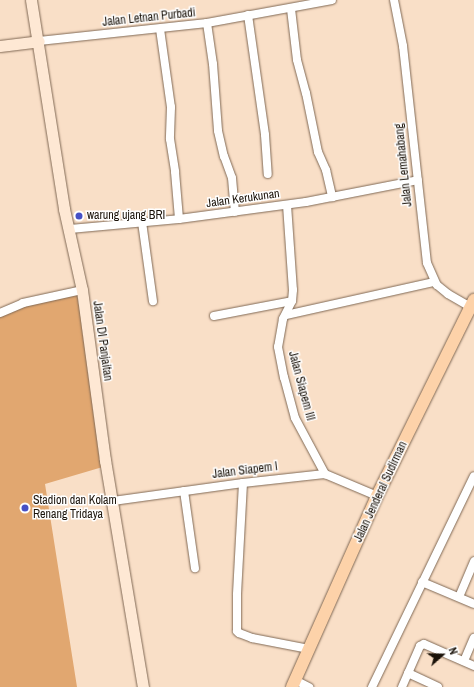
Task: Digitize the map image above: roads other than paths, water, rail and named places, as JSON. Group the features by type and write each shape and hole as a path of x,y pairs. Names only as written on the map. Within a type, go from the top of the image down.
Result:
{"main road":[{"name":"Jalan Jenderal Sudirman","path":"293,684 377,496 473,305"}],"street":[{"name":"Jalan DI Panjaitan","path":"31,0 39,41 64,209 70,229 82,290 105,460 143,687"},
{"name":"Jalan Letnan Purbadi","path":"39,41 207,23 291,9 332,0"},
{"name":"Jalan Lemahabang","path":"394,0 403,46 428,263 434,282"},
{"path":"291,9 297,60 306,93 318,152 326,170 332,197"},
{"path":"248,15 265,135 268,174"},
{"path":"207,23 213,64 218,131 224,156 232,178 235,212"},
{"path":"160,29 171,107 170,139 176,172 179,219"},
{"path":"0,46 39,41"},
{"name":"Jalan Kerukunan","path":"70,229 179,219 287,205 418,180"},
{"name":"Jalan Siapem III","path":"287,205 293,281 292,301 283,319 278,342 284,377 295,418 325,474"},
{"path":"142,222 153,301"},
{"path":"286,315 434,282 443,291 473,305"},
{"path":"0,313 23,303 82,290"},
{"path":"214,316 292,301"},
{"name":"Jalan Siapem I","path":"113,501 243,483 325,474 377,496"},
{"path":"372,687 473,480"},
{"path":"243,483 237,595 237,631 246,637 258,640 309,649"},
{"path":"184,491 195,568"},
{"path":"459,597 474,561"},
{"path":"422,582 474,604"},
{"path":"464,661 474,638"},
{"path":"402,687 420,646 424,644 474,666"},
{"path":"408,673 438,687"},
{"path":"293,684 309,687"}],"place":[{"name":"warung ujang BRI","path":"79,216"},
{"name":"Stadion dan Kolam Renang Tridaya","path":"25,508"}]}
